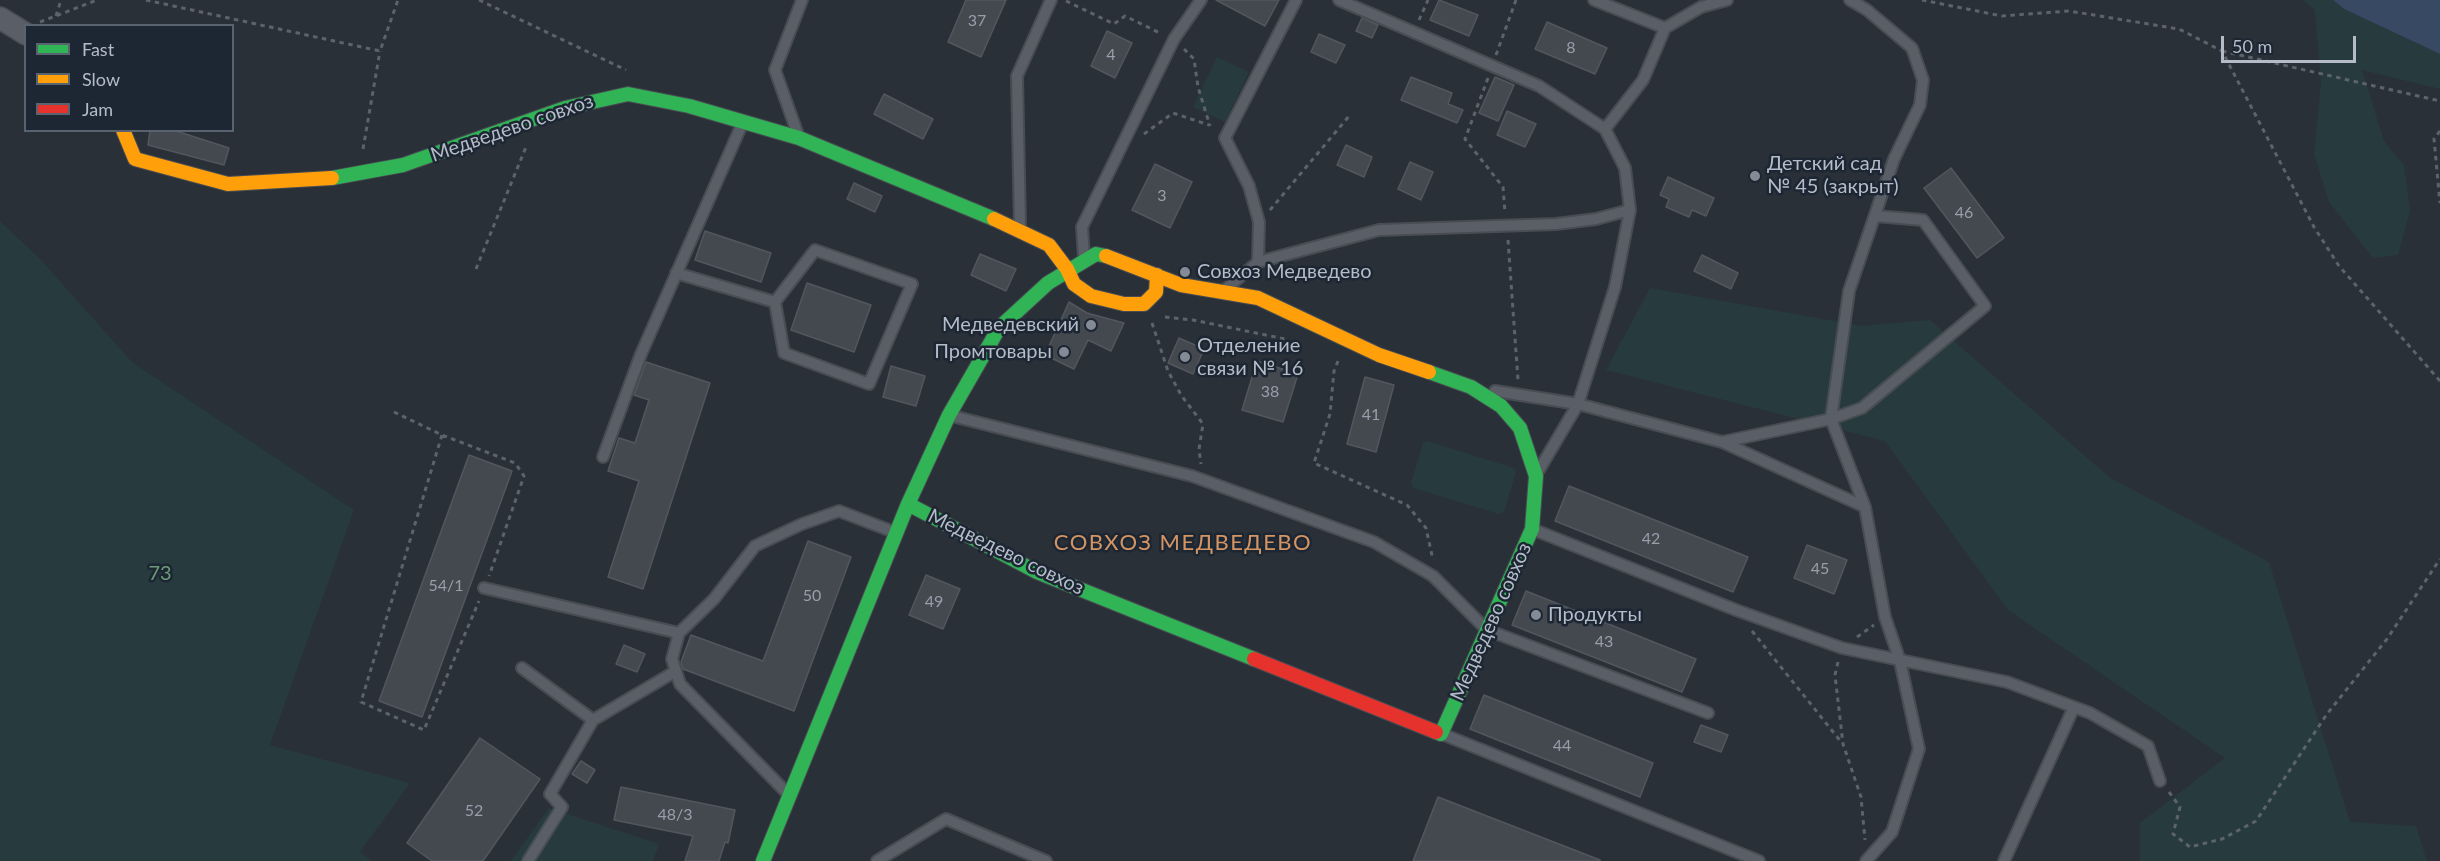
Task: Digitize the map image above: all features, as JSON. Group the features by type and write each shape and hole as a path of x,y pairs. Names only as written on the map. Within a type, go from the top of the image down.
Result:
{"street":[{"path":"0,18 24,33"},
{"name":"Медведево совхоз","path":"124,132 135,159 228,184 321,180 403,165 538,117 604,97 628,94 689,106 799,138 1020,230 1048,245 1067,268"},
{"name":"Медведево совхоз","path":"763,861 908,504 949,415 999,328 1067,268 1096,254 1118,259 1181,285 1258,298 1379,355 1471,387 1501,406 1520,428 1536,476 1532,529 1441,734 1037,572 908,504"},
{"path":"1067,268 1074,284 1091,296 1147,310 1156,292 1157,275"}],"lane":[{"path":"799,138 776,70 802,0"},
{"path":"1020,230 1017,76 1051,0"},
{"path":"1084,260 1082,227 1174,39 1201,0"},
{"path":"1258,262 1259,222 1249,186 1224,138 1296,0"},
{"path":"1339,0 1539,86 1605,129 1625,168 1630,210 1615,287 1578,404 1536,476"},
{"path":"1594,0 1665,28"},
{"path":"1605,129 1643,80 1665,28 1701,7 1727,0"},
{"path":"1850,0 1867,10 1912,48 1923,80 1920,105 1894,159 1849,291 1831,419 1865,507 1885,617 1900,661 1919,749 1892,832 1866,861"},
{"path":"603,457 641,354 743,122"},
{"path":"1222,293 1258,262 1379,230 1507,227 1596,219 1630,210"},
{"path":"1722,442 1831,419 1862,408 1985,306 1923,220 1875,216"},
{"path":"815,250 912,284 869,384 784,353 775,302 815,250"},
{"path":"676,273 775,302"},
{"path":"1471,387 1578,404 1722,442 1865,507"},
{"path":"949,415 1204,480 1374,542 1432,576 1487,630 1708,713"},
{"path":"789,796 680,684 672,659 679,633 714,599 755,546 802,524 838,512 897,533"},
{"path":"1532,529 1736,610 1842,648 2007,681 2090,713 2148,746 2160,781"},
{"path":"484,588 679,633"},
{"path":"522,668 593,720"},
{"path":"528,861 562,807 550,794 593,720 676,670"},
{"path":"2004,861 2074,707"},
{"path":"1441,734 1759,861"},
{"path":"877,861 946,819 1046,861"}],"path":[{"path":"56,16 61,0"},
{"path":"38,24 97,0"},
{"path":"146,0 380,51"},
{"path":"357,173 369,126 373,82 380,51 398,0"},
{"path":"479,0 627,70"},
{"path":"1063,0 1114,24 1125,16 1174,39 1194,59 1198,87 1210,126"},
{"path":"1414,34 1428,0"},
{"path":"1516,0 1465,139 1503,187 1519,394"},
{"path":"1922,0 2002,16 2069,11 2179,29 2222,51 2440,101"},
{"path":"2222,51 2326,247 2339,266 2440,381"},
{"path":"1121,146 1138,139 1173,113 1210,126 1224,138"},
{"path":"1259,222 1350,115"},
{"path":"476,269 538,117"},
{"path":"2440,131 2434,139 2440,203"},
{"path":"1147,310 1292,340"},
{"path":"1147,310 1168,371 1181,395 1203,423 1198,449 1204,480"},
{"path":"1346,340 1334,371 1330,414 1314,463 1407,505 1426,528 1433,564 1432,576"},
{"path":"394,412 442,435 515,463 524,476 484,588 424,730 361,702 442,435"},
{"path":"2160,781 2180,807 2173,834 2190,847 2222,839 2256,821 2327,714 2387,639 2440,559"},
{"path":"1736,610 1843,744"},
{"path":"1866,861 1861,797 1843,744 1835,675 1842,648 1885,617"}],"green space":[{"path":"2302,0 2333,0 2344,9 2440,54 2440,89 2362,70 2384,141 2404,165 2410,211 2398,255 2373,258 2329,202 2314,154 2321,82 2315,10"},
{"path":"1217,57 1249,72 1225,122 1193,107"},
{"name":"73","path":"0,221 41,260 132,362 354,510 270,745 410,783 360,852 372,861 0,861"},
{"path":"1650,288 1862,326 1930,320 2109,477 2269,562 2350,822 2416,826 2427,861 2140,861 2140,823 2225,758 2008,610 1885,441 1606,370"},
{"path":"1427,441 1514,468 1516,472 1504,512 1499,514 1413,488 1411,483 1423,443"},
{"path":"549,808 659,844 653,861 511,861"}],"water":[{"path":"2333,0 2440,0 2440,54 2344,9"}],"building":[{"path":"966,0 1006,0 981,57 948,42"},
{"path":"1216,0 1279,0 1265,26"},
{"path":"1439,0 1478,15 1469,36 1430,20"},
{"path":"1362,18 1378,25 1372,38 1356,31"},
{"path":"1547,22 1607,48 1595,74 1535,49"},
{"path":"1107,31 1132,43 1115,78 1091,66"},
{"path":"1319,34 1345,45 1336,63 1311,52"},
{"path":"1411,77 1452,93 1448,104 1463,110 1457,123 1401,100"},
{"path":"1495,77 1514,85 1498,121 1479,113"},
{"path":"884,94 933,119 923,139 874,114"},
{"path":"1507,111 1536,124 1525,147 1497,135"},
{"path":"150,132 179,132 229,148 224,165 148,145"},
{"path":"1346,145 1372,157 1364,177 1337,165"},
{"path":"1410,162 1433,172 1421,200 1398,189"},
{"path":"1155,164 1192,182 1170,228 1132,210"},
{"path":"1951,168 2004,238 1977,258 1924,188"},
{"path":"1668,177 1714,198 1706,216 1692,210 1689,217 1666,207 1669,199 1660,195"},
{"path":"854,183 882,196 875,212 847,199"},
{"path":"705,231 771,253 761,282 695,260"},
{"path":"980,254 1016,269 1006,291 971,275"},
{"path":"1702,255 1738,273 1731,289 1694,271"},
{"path":"807,283 871,305 854,352 791,330"},
{"name":"Медведевский","path":"1069,302 1087,313 1124,323 1111,351 1088,340 1074,369 1045,355"},
{"name":"Отделение связи № 16","path":"1179,338 1204,349 1193,374 1168,363"},
{"path":"1257,361 1298,374 1283,422 1242,410"},
{"path":"646,362 710,383 643,589 608,577 639,481 608,471 619,438 635,443 649,400 634,395"},
{"path":"891,366 925,376 916,406 883,397"},
{"path":"1365,377 1394,385 1376,452 1347,444"},
{"path":"469,455 512,471 422,717 379,701"},
{"path":"1569,486 1748,557 1733,592 1555,521"},
{"path":"808,541 851,557 794,711 683,669 681,662 691,635 763,661"},
{"path":"1807,545 1847,560 1834,594 1794,578"},
{"path":"926,575 960,589 943,629 909,615"},
{"path":"1526,591 1696,659 1682,692 1512,625"},
{"path":"624,645 645,654 637,672 616,664"},
{"path":"1484,695 1653,763 1640,797 1470,729"},
{"path":"1701,725 1728,735 1721,752 1694,742"},
{"path":"480,738 540,779 483,861 432,861 407,843"},
{"path":"581,761 595,770 587,783 572,774"},
{"path":"621,787 735,810 728,843 725,842 719,861 685,861 693,836 614,820"},
{"path":"1438,797 1600,860 1600,861 1413,861"}],"traffic: fast":[{"path":"332,178 403,165 565,108 628,94 689,106 799,138 994,219"},
{"path":"763,861 908,504 949,415 999,328 1048,283 1096,254 1106,256"},
{"path":"1429,372 1471,387 1501,406 1520,428 1536,476 1532,529 1441,734 1436,732"},
{"path":"908,504 1037,572 1254,659"}],"traffic: slow":[{"path":"124,132 135,159 228,184 332,178"},
{"path":"994,219 1049,245 1067,269 1074,284 1091,296 1124,304 1144,304 1156,292 1157,275"},
{"path":"1106,256 1181,285 1258,298 1379,355 1429,372"}],"traffic: jam":[{"path":"1254,659 1436,732"}],"place":[{"name":"Детский сад № 45 (закрыт)","path":"1755,176"},
{"name":"Совхоз Медведево","path":"1185,272"},
{"name":"Медведевский","path":"1091,325"},
{"name":"Промтовары","path":"1064,352"},
{"name":"Отделение связи № 16","path":"1185,357"},
{"name":"Продукты","path":"1536,615"}],"district":[{"name":"СОВХОЗ МЕДВЕДЕВО","path":"1183,543"}]}
